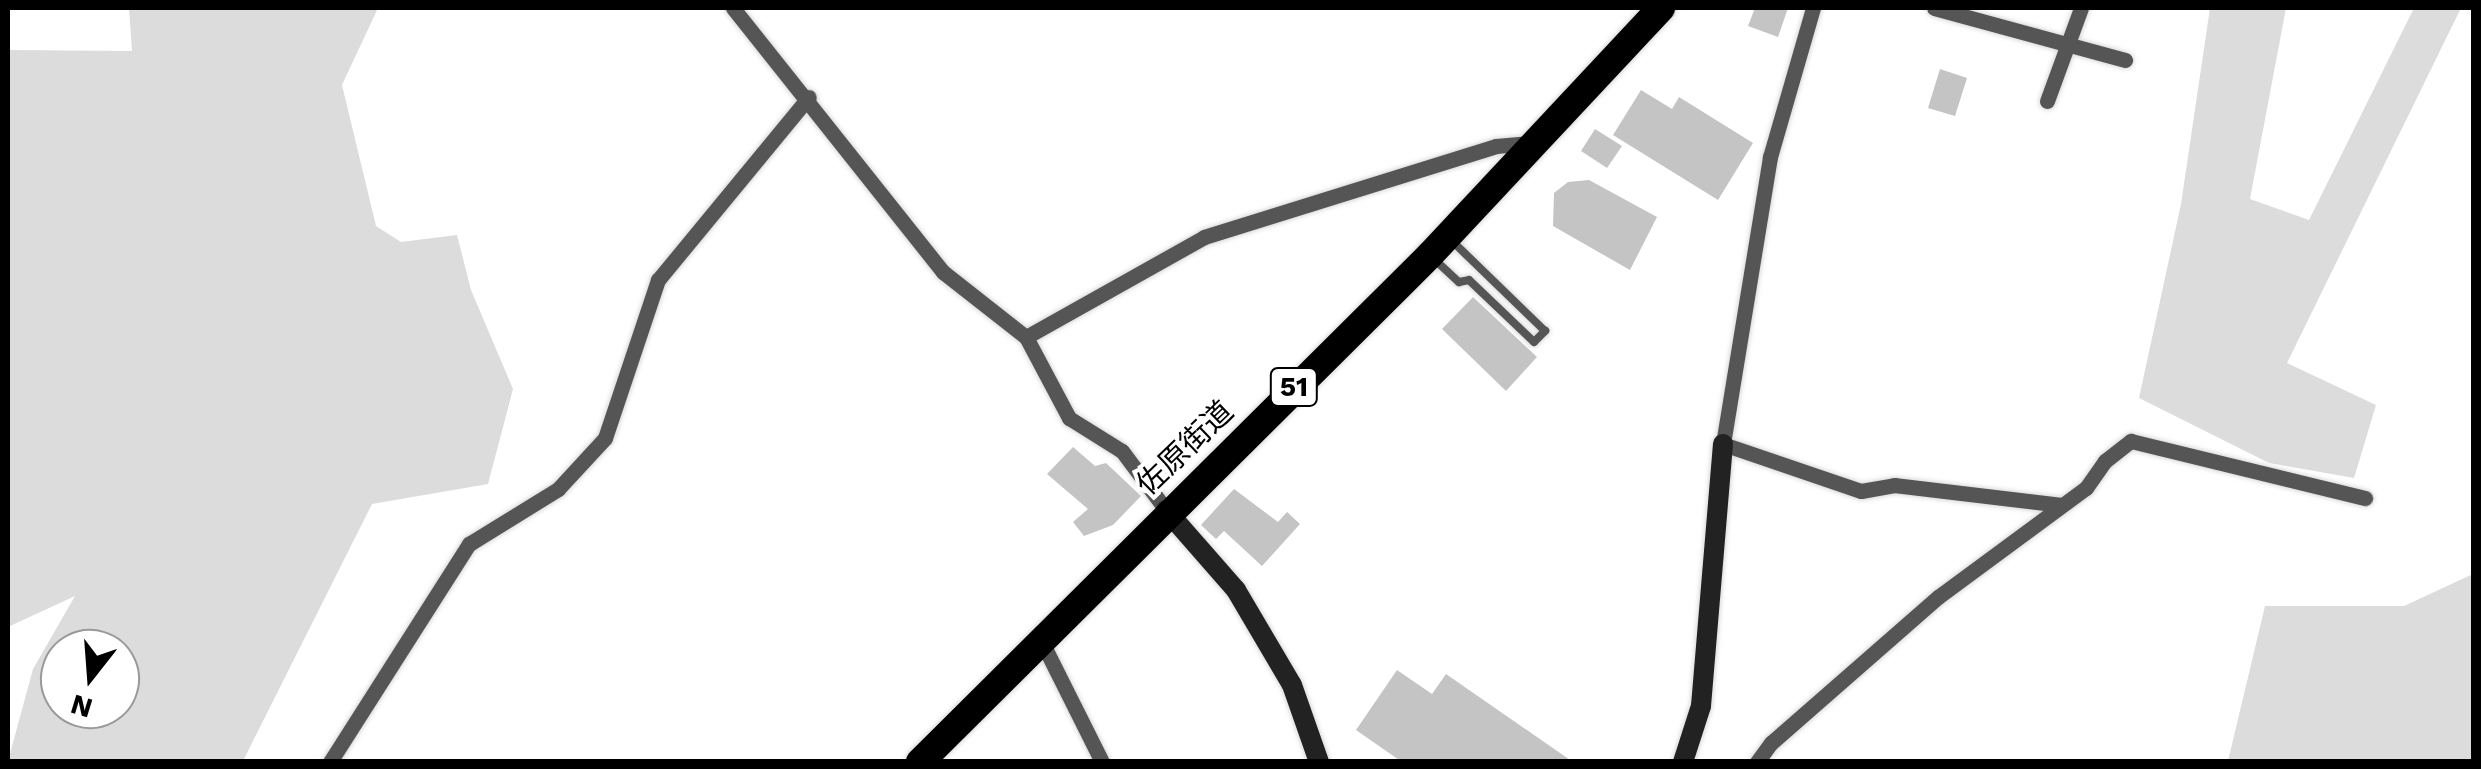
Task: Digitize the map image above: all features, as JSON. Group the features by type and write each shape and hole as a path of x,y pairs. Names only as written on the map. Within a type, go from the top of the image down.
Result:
{"highway":[{"name":"佐原街道","path":"920,762 1166,510 1439,246 1661,8"}],"street":[{"path":"732,8 810,98 943,272 1026,337 1069,418 1122,451 1166,510 1236,590 1292,684 1313,759"},
{"path":"1683,762 1701,706 1722,444 1770,157 1812,8"},
{"path":"1934,8 2125,60"},
{"path":"1996,27 2002,8"},
{"path":"2047,101 2081,8"},
{"path":"330,762 470,544 558,488 605,438 658,280 810,98"},
{"path":"1026,337 1204,237 1496,146 1536,142"},
{"path":"1758,762 1770,742 1938,598 2062,505 2132,442 2365,498"},
{"path":"1722,444 1861,491 1894,484 2062,505"},
{"path":"1040,640 1102,762"}],"lane":[{"path":"1439,246 1546,332 1534,342 1470,280 1458,282 1439,246"}],"shaded area":[{"path":"129,8 378,8 342,85 376,226 401,242 457,235 471,290 513,389 488,484 372,504 243,761 8,761 33,669 40,657 40,729 140,729 140,629 56,629 75,596 8,627 8,50 132,51"},
{"path":"2210,8 2286,8 2250,199 2309,220 2414,8 2461,8 2287,363 2376,405 2354,478 2269,463 2139,398 2181,204"},
{"path":"2473,574 2473,761 2228,761 2265,606 2404,606"}],"building":[{"path":"1755,8 1788,8 1778,37 1748,26"},
{"path":"1940,69 1967,78 1955,116 1928,108"},
{"path":"1641,90 1672,109 1679,97 1753,143 1718,200 1613,135"},
{"path":"1595,129 1622,146 1607,168 1581,151"},
{"path":"1589,180 1657,217 1630,270 1553,226 1554,193 1568,182"},
{"path":"1473,297 1537,357 1506,391 1442,329"},
{"path":"1170,442 1188,457 1169,479 1152,463"},
{"path":"1073,447 1095,466 1106,463 1141,496 1113,525 1084,536 1073,522 1088,509 1047,474"},
{"path":"1234,489 1278,522 1287,512 1300,524 1262,566 1224,531 1216,539 1201,525"},
{"path":"1397,670 1432,694 1446,674 1573,762 1402,762 1356,730"}]}
